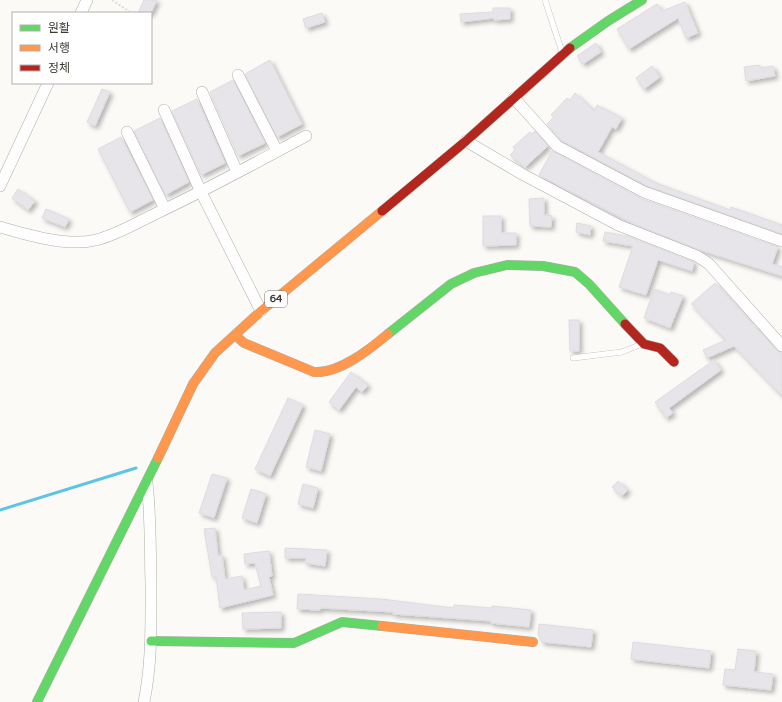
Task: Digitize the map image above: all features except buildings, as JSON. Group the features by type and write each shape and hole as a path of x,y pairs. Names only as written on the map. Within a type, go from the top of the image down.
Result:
{"main road":[{"name":"64","path":"37,702 147,481 193,384 216,353 261,311 466,141 562,54 608,21 642,0"},
{"path":"235,335 244,343 314,372 324,373 369,350 410,315 451,284 474,273 507,265 543,266 575,272 589,284 644,344 660,348 674,362"},
{"path":"151,641 294,643 342,622 533,642"}],"street":[{"path":"81,12 87,0"},
{"path":"238,75 277,151"},
{"path":"0,186 48,84"},
{"path":"202,92 238,172"},
{"path":"514,98 557,146 637,189 782,241"},
{"path":"164,110 201,192 261,311"},
{"path":"127,132 164,209"},
{"path":"0,227 31,236 72,241 95,240 123,229 201,192 306,136"},
{"path":"466,141 509,167 618,225 697,256 709,264 782,346"},
{"path":"144,702 148,683 151,641 150,514 147,481"}],"lane":[{"path":"545,0 562,54"},
{"path":"573,358 622,352 644,344"}],"path":[{"path":"112,0 130,12"}],"waterway":[{"path":"0,510 136,468"}],"traffic: fast":[{"path":"570,48 608,21 642,0"},
{"path":"388,334 451,284 474,273 507,265 543,266 575,272 589,284 625,324"},
{"path":"37,702 158,458"},
{"path":"151,641 294,643 342,622 382,626"}],"traffic: slow":[{"path":"158,458 193,384 215,353 261,311 382,211"},
{"path":"235,335 244,343 314,372 324,372 344,365 372,347 388,334"},
{"path":"382,626 533,642"}],"traffic: jam":[{"path":"382,211 466,141 570,48"},
{"path":"625,324 644,344 660,348 674,362"}]}
